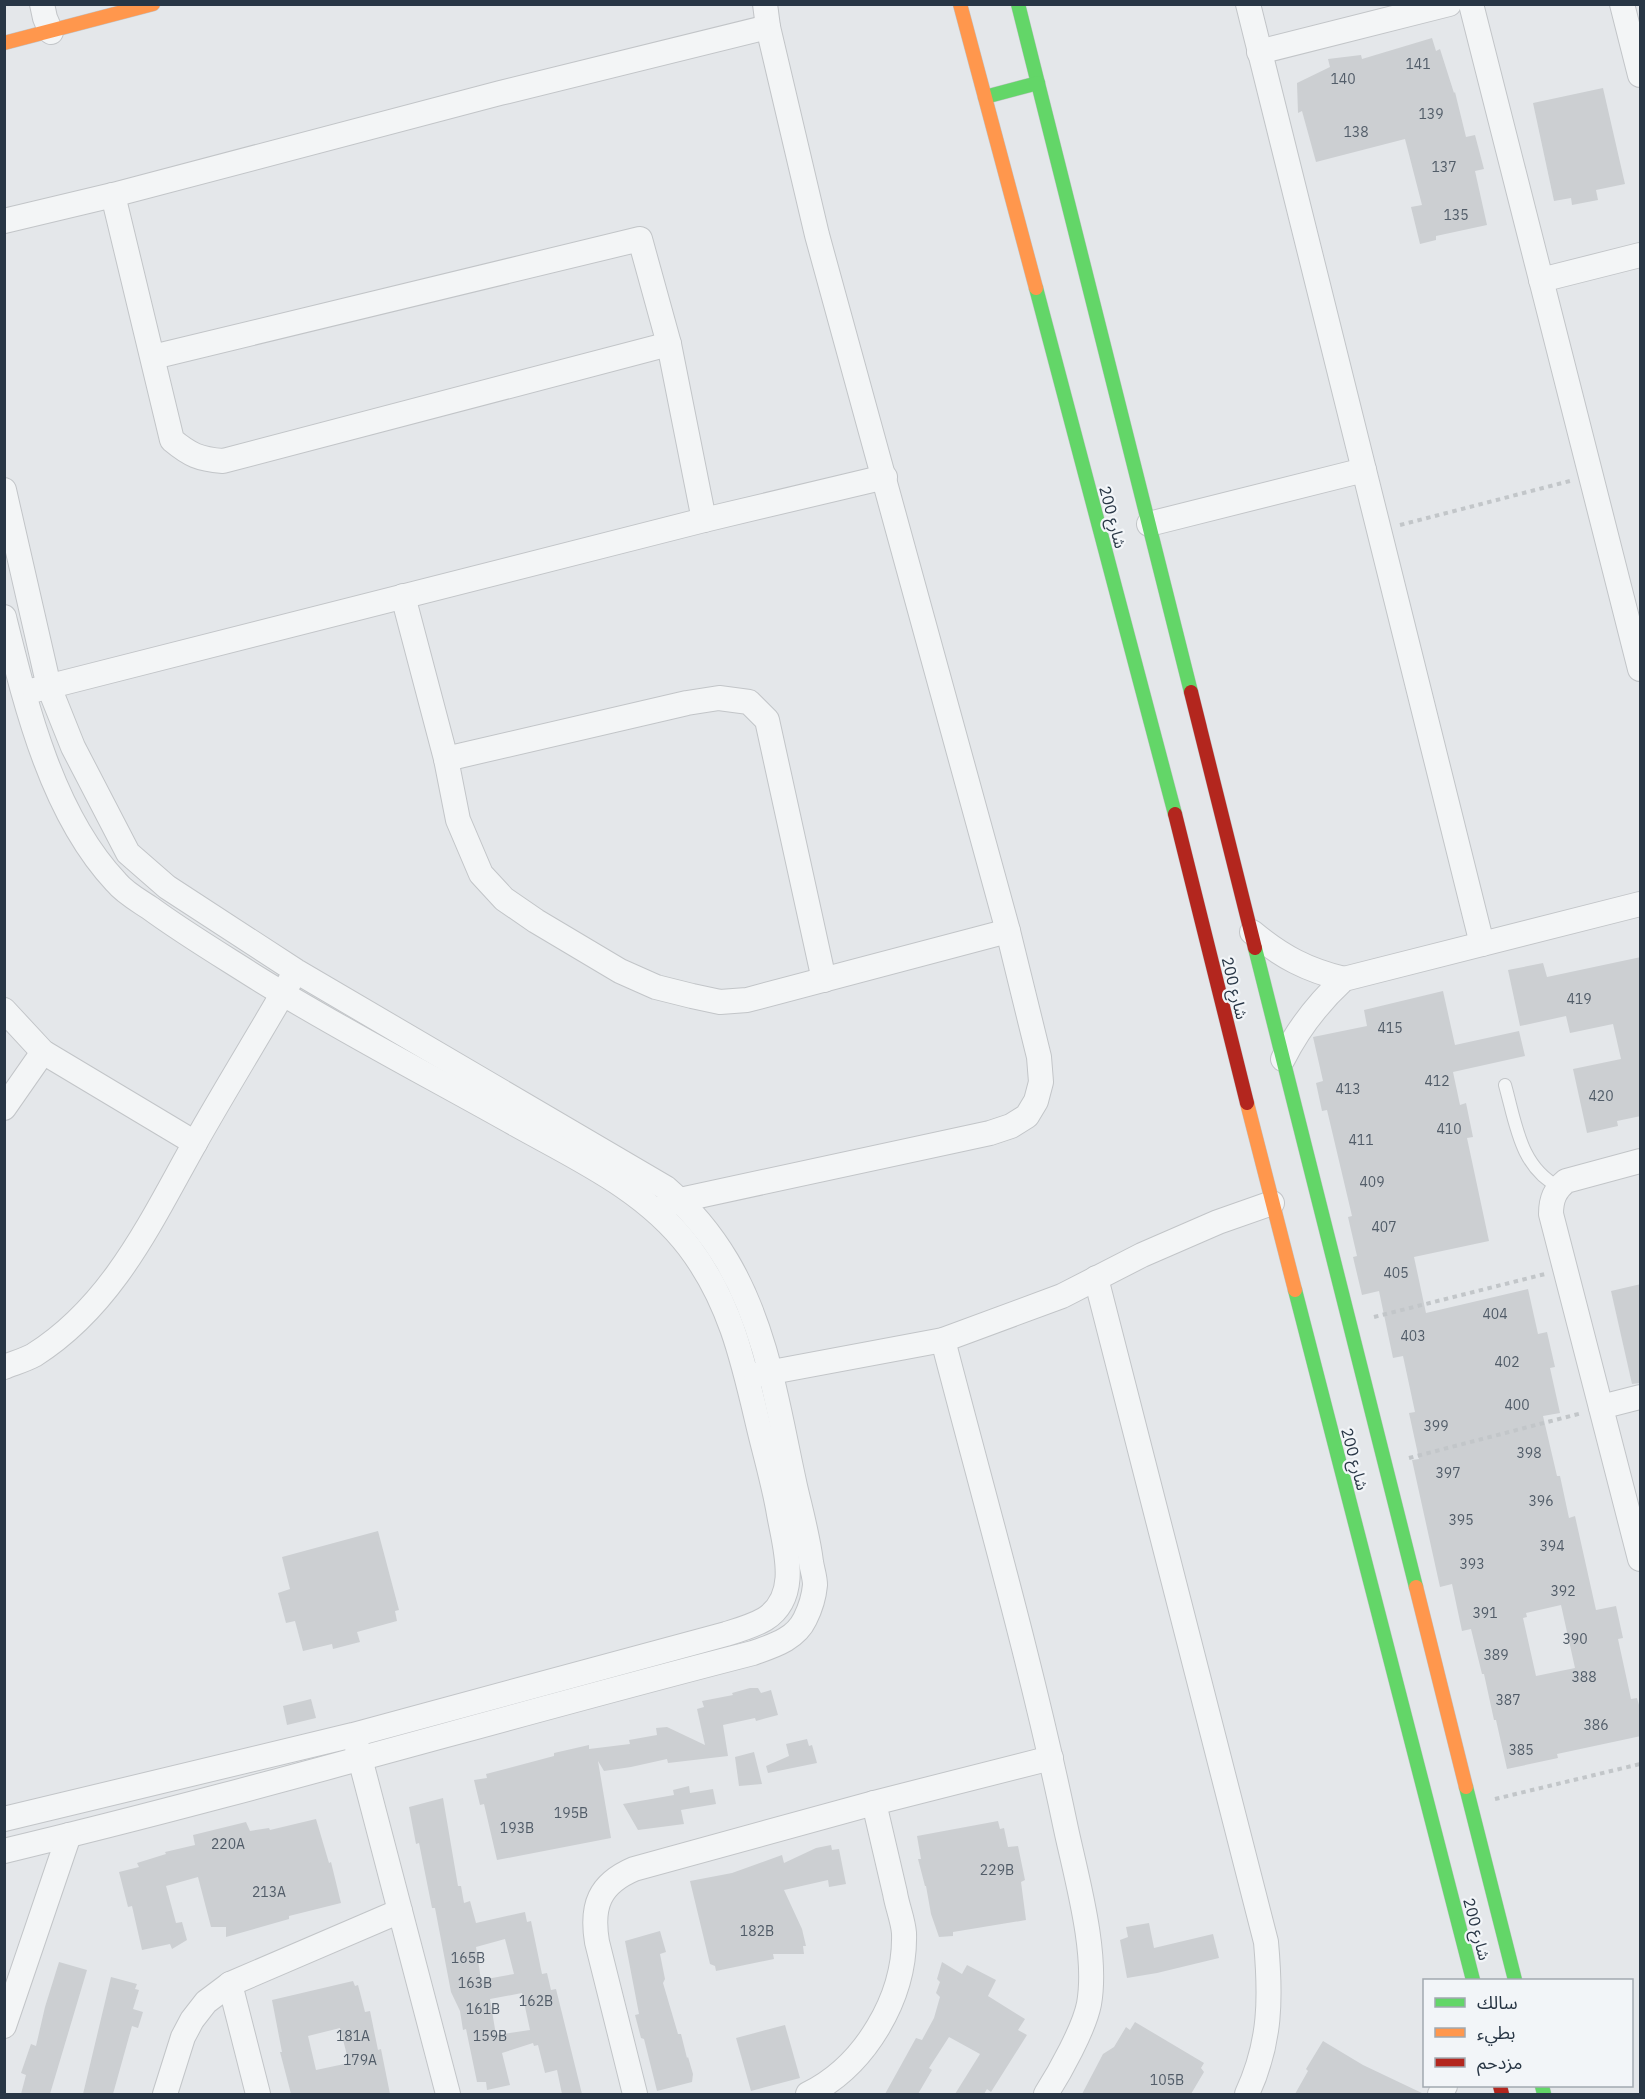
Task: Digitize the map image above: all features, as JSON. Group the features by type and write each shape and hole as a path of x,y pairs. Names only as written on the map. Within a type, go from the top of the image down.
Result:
{"street":[{"path":"4,43 54,17 153,4"},
{"name":"شارع 200","path":"960,4 1178,803 1272,1203 1338,1435 1473,1979"},
{"name":"شارع 200","path":"1018,4 1149,524 1211,794 1252,932 1350,1323 1370,1425 1385,1464 1515,1979"},
{"path":"1248,4 1482,944"},
{"path":"1259,52 1449,4"},
{"path":"1471,4 1641,669"},
{"path":"1622,4 1641,75"},
{"path":"4,221 113,195 500,93 766,16 818,235 1008,931 1040,1057 1041,1082 1036,1101 1027,1116 1011,1126 990,1133 680,1200 656,1210"},
{"path":"985,97 1038,83"},
{"path":"113,195 172,440 188,453 205,460 223,461 669,344"},
{"path":"153,357 640,239 669,344 704,520"},
{"path":"1541,280 1641,255"},
{"path":"1149,524 1364,470"},
{"path":"23,693 704,520 885,477"},
{"path":"4,490 49,687 73,747 128,853 167,887 296,971 666,1188 702,1225 727,1261 748,1304 772,1371 785,1442 809,1545 815,1584 804,1622 779,1644 753,1653 4,1851"},
{"path":"403,596 446,759 458,820 481,874 504,899 620,971 656,987 720,1002 747,1000 1008,931"},
{"path":"4,617 23,693 58,792 85,844 118,885 169,922 283,994 559,1148 630,1191 656,1210 689,1247 715,1287 735,1330 777,1503 788,1566 786,1592 769,1617 726,1634 354,1735 4,1819"},
{"path":"446,759 687,703 718,698 748,702 766,720 824,980"},
{"path":"1283,1059 1294,1036 1309,1015 1344,979 1641,904"},
{"path":"1252,932 1272,949 1294,963 1319,973 1344,979"},
{"path":"4,1367 33,1356 78,1322 110,1285 142,1240 195,1143 296,971"},
{"path":"4,1010 43,1052 195,1143"},
{"path":"4,1108 43,1052"},
{"path":"1641,1161 1575,1178 1559,1187 1551,1204 1551,1214 1641,1559"},
{"path":"747,1377 943,1340 1062,1296 1142,1255 1218,1222 1272,1203"},
{"path":"1096,1278 1266,1942 1270,1988 1267,2033 1254,2079 1247,2094"},
{"path":"943,1340 1051,1758 1088,1941 1091,1975 1089,2005 1073,2044 1046,2094"},
{"path":"1601,1407 1641,1397"},
{"path":"354,1735 448,2094"},
{"path":"635,2094 594,1924 596,1905 606,1888 620,1875 634,1869 874,1803 1051,1758"},
{"path":"808,2094 848,2065 873,2035 889,2009 897,1986 903,1955 904,1931 874,1803"},
{"path":"4,2026 69,1835"},
{"path":"165,2094 183,2037 192,2020 206,2002 230,1984 400,1911"},
{"path":"230,1984 258,2094"}],"lane":[{"path":"1505,1085 1528,1159 1538,1174 1559,1187"}],"path":[{"path":"1379,531 1591,476"},
{"path":"1350,1323 1566,1268"},
{"path":"1385,1464 1601,1407"},
{"path":"1471,1805 1641,1764"}],"building":[{"path":"1432,38 1436,51 1440,49 1455,92 1466,137 1475,135 1484,169 1475,171 1487,225 1436,236 1436,240 1420,244 1411,207 1422,205 1405,139 1316,162 1302,111 1298,113 1297,83 1330,67 1328,59 1361,55 1362,59"},
{"path":"1603,88 1625,184 1596,190 1598,200 1572,205 1571,198 1554,201 1533,103"},
{"path":"1641,957 1641,1116 1617,1121 1618,1126 1587,1133 1573,1069 1621,1059 1613,1024 1570,1033 1566,1016 1520,1026 1508,970 1543,963 1547,977"},
{"path":"1443,991 1455,1045 1519,1031 1525,1056 1453,1072 1460,1105 1466,1103 1473,1137 1467,1138 1489,1241 1414,1257 1426,1313 1528,1289 1538,1334 1547,1332 1555,1367 1550,1368 1560,1413 1543,1416 1557,1476 1560,1476 1569,1518 1575,1516 1596,1610 1616,1606 1623,1638 1618,1639 1631,1699 1637,1698 1641,1712 1641,1736 1557,1754 1558,1758 1507,1769 1471,1629 1462,1631 1452,1584 1440,1587 1412,1460 1419,1459 1409,1413 1415,1412 1403,1356 1393,1358 1379,1291 1362,1295 1353,1257 1357,1256 1348,1217 1352,1216 1327,1110 1322,1111 1316,1083 1323,1081 1313,1037 1367,1026 1364,1010","holes":["1561,1605 1575,1668 1536,1676 1523,1618 1527,1617 1526,1613"]},
{"path":"1641,1284 1641,1383 1632,1384 1611,1291"},
{"path":"378,1531 399,1610 395,1611 397,1621 357,1632 360,1642 333,1649 332,1644 303,1651 295,1621 286,1623 278,1593 290,1589 282,1557"},
{"path":"758,1688 761,1693 771,1690 778,1715 756,1721 755,1718 723,1725 728,1756 668,1763 667,1759 604,1771 598,1761 611,1838 497,1860 484,1804 480,1805 474,1780 487,1778 486,1774 554,1756 554,1753 589,1745 589,1749 630,1744 629,1740 657,1735 656,1728 667,1727 705,1745 697,1709 704,1707 702,1701 733,1695 732,1693"},
{"path":"311,1699 316,1718 287,1725 283,1706"},
{"path":"807,1739 809,1746 812,1745 817,1763 768,1773 766,1766 789,1756 786,1744"},
{"path":"754,1752 762,1784 739,1786 735,1757"},
{"path":"689,1786 690,1793 713,1789 716,1804 681,1810 684,1824 638,1830 623,1804 674,1795 673,1790"},
{"path":"443,1798 458,1886 461,1886 464,1903 470,1901 476,1923 525,1912 527,1922 531,1921 542,1974 547,1973 551,1990 556,1989 582,2094 562,2094 557,2070 545,2073 538,2045 534,2046 533,2043 502,2053 510,2085 487,2090 486,2082 477,2082 466,2029 463,2030 460,2011 451,1992 435,1908 432,1908 409,1807","holes":["505,1939 514,1974 481,1980 476,1947","522,1993 530,2030 496,2035 490,1999"]},
{"path":"316,1819 329,1863 331,1862 341,1903 289,1916 289,1919 226,1937 226,1927 211,1927 198,1877 166,1886 176,1923 182,1922 187,1940 172,1949 170,1944 142,1950 132,1906 128,1907 119,1872 139,1867 137,1863 166,1854 165,1852 195,1845 193,1835 246,1822 250,1831 269,1828 270,1830"},
{"path":"998,1821 1000,1829 1004,1828 1008,1847 1018,1846 1025,1880 1021,1882 1026,1920 953,1932 953,1936 939,1937 918,1859 921,1859 917,1836"},
{"path":"831,1845 832,1850 839,1849 846,1884 829,1887 828,1880 784,1890 802,1929 806,1946 803,1946 804,1954 773,1954 774,1959 716,1971 715,1966 710,1964 690,1881 732,1873 782,1855 784,1863 816,1848"},
{"path":"1149,1923 1154,1948 1213,1934 1219,1958 1127,1978 1120,1940 1128,1937 1126,1927"},
{"path":"660,1931 666,1952 660,1954 665,1979 663,1983 693,2074 692,2082 657,2091 644,2039 641,2038 635,2015 639,2014 625,1941"},
{"path":"59,1962 87,1970 50,2094 21,2094 26,2075 21,2073 31,2044 36,2046"},
{"path":"942,1962 962,1974 967,1965 996,1980 988,1996 1025,2019 1018,2030 1027,2035 991,2092 987,2089 984,2094 955,2094 980,2054 949,2037 929,2068 932,2070 918,2094 885,2094 916,2038 922,2040 934,2018 940,1997 936,1993 940,1982 937,1979"},
{"path":"111,1977 137,1984 135,1989 139,1990 133,2009 143,2012 138,2028 132,2026 113,2094 83,2094"},
{"path":"353,1981 355,1986 358,1985 365,2012 370,2011 390,2094 291,2094 280,2052 282,2052 272,2000","holes":["340,2028 349,2063 316,2070 308,2036"]},
{"path":"1135,2022 1204,2063 1201,2068 1204,2072 1191,2094 1082,2094 1103,2054 1114,2047 1126,2027 1130,2030"},
{"path":"785,2025 800,2078 751,2091 736,2038"},
{"path":"1323,2041 1363,2065 1424,2094 1295,2094 1308,2071 1306,2069"}],"traffic: fast":[{"path":"1018,4 1191,692"},
{"path":"985,97 1038,83"},
{"path":"1036,288 1175,814"},
{"path":"1255,948 1416,1587"},
{"path":"1295,1290 1473,1979"},
{"path":"1466,1787 1515,1979"},
{"path":"1542,2087 1544,2094"}],"traffic: slow":[{"path":"4,43 153,4"},
{"path":"960,4 1036,288"},
{"path":"1247,1103 1295,1290"},
{"path":"1416,1587 1466,1787"}],"traffic: jam":[{"path":"1191,692 1255,948"},
{"path":"1175,814 1247,1103"},
{"path":"1500,2087 1502,2094"}]}
